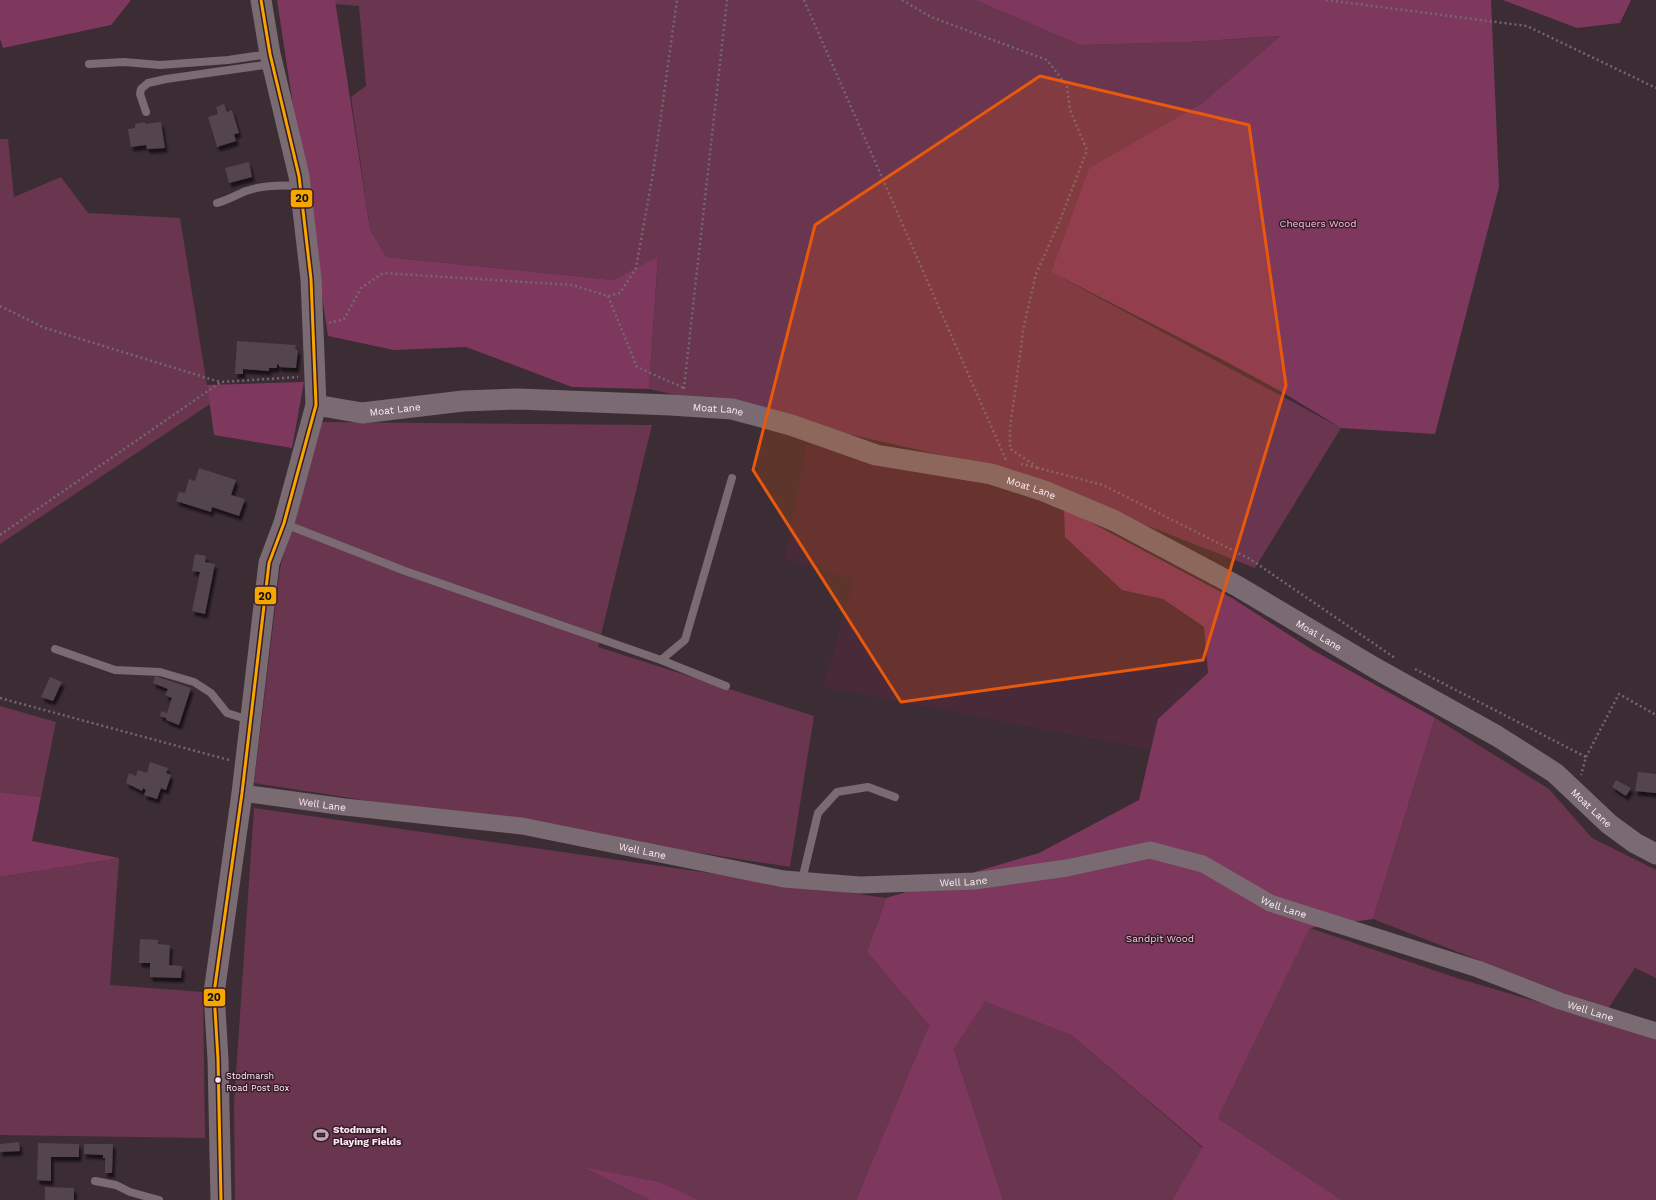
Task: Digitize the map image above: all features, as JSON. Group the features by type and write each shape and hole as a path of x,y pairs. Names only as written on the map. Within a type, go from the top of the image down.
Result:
{"street":[{"path":"221,1200 218,1059 214,993 242,793 269,564 284,523 316,405 311,279 300,186 271,59 261,0"},
{"name":"Moat Lane","path":"316,405 362,412 463,401 518,399 670,405 732,410 791,425 876,455 991,474 1036,490 1044,491 1114,520 1237,586 1375,668 1497,736 1555,773 1609,824 1635,843 1656,854"},
{"name":"Well Lane","path":"242,793 346,807 522,826 784,879 860,885 975,881 1067,868 1150,850 1203,864 1270,903 1478,969 1560,1001 1656,1031"}],"lane":[{"path":"89,64 124,62 160,65 228,60 271,59"},
{"path":"146,112 140,94 141,89 148,83 271,59"},
{"path":"217,203 227,201 246,191 282,185 300,186"},
{"path":"661,660 685,640 732,478"},
{"path":"284,523 405,570 661,660 726,686"},
{"path":"55,649 115,670 160,672 194,682 211,693 227,713 250,721"},
{"path":"802,880 818,813 837,792 868,787 895,797"},
{"path":"95,1181 116,1185 130,1192 159,1200"}],"path":[{"path":"313,328 344,319 361,288 383,273 572,285 608,296 620,293 636,268 653,173 676,0"},
{"path":"684,388 727,0"},
{"path":"804,0 1006,461"},
{"path":"902,0 932,17 1047,60 1067,86 1070,110 1087,150 1061,218 1036,274 1024,325 1010,428 1010,449 1038,468"},
{"path":"1326,0 1527,26 1656,88"},
{"path":"608,296 637,367 684,388 691,389"},
{"path":"0,306 45,328 221,382 315,376"},
{"path":"0,535 221,382"},
{"path":"998,460 1012,462"},
{"path":"1019,464 1103,486 1250,560 1400,661"},
{"path":"1036,490 1038,468"},
{"path":"1414,668 1586,757"},
{"path":"1576,792 1586,757 1619,694 1656,715"},
{"path":"0,698 245,764"}],"highlighted area":[{"path":"1040,76 1249,125 1286,385 1203,660 901,702 753,470 815,225"}],"shaded area":[{"path":"335,0 975,0 1080,45 1189,42 1282,36 1202,103 1089,168 1051,272 1341,428 1255,568 1003,469 649,389 658,258 613,280 386,257 370,229 351,97 366,86 359,6 335,4"},
{"path":"0,139 8,139 14,197 61,177 88,213 180,218 210,404 0,544"},
{"path":"321,422 652,425 598,647 814,716 790,867 254,783 280,568"},
{"path":"807,444 980,483 1064,508 1065,537 1121,590 1163,599 1205,632 1208,673 1159,719 1151,750 823,687 854,579 784,559"},
{"path":"0,706 56,722 41,797 0,792"},
{"path":"1435,718 1549,789 1592,838 1656,870 1656,978 1635,968 1607,1010 1373,919"},
{"path":"254,808 886,898 867,952 929,1025 856,1200 699,1200 660,1182 584,1168 650,1200 235,1200 234,1103"},
{"path":"119,858 110,985 203,992 205,1138 0,1135 0,877"},
{"path":"1310,928 1457,978 1656,1037 1656,1200 1342,1200 1218,1118"},
{"path":"985,1000 1071,1035 1203,1148 1172,1200 1003,1200 954,1049"}],"green space":[{"path":"0,0 131,0 111,25 3,48 0,39"},
{"path":"277,0 335,0 370,229 386,257 613,280 658,257 649,389 572,387 466,347 394,350 328,336"},
{"name":"Chequers Wood","path":"975,0 1491,0 1499,187 1435,434 1341,428 1282,392 1221,359 1051,272 1089,168 1202,103 1281,36 1189,42 1080,45"},
{"path":"1503,0 1631,0 1620,23 1577,28"},
{"path":"304,382 292,448 214,435 207,385"},
{"name":"Sandpit Wood","path":"1064,508 1232,598 1311,649 1435,718 1373,919 1310,928 1218,1118 1342,1200 1172,1200 1203,1147 1071,1035 985,1001 954,1049 1003,1200 856,1200 929,1025 867,952 886,898 1039,853 1139,800 1158,719 1208,673 1204,627 1163,599 1122,590 1065,537"},
{"path":"0,792 41,797 32,841 119,858 0,877"},
{"path":"582,1167 660,1182 699,1200 650,1200"}],"building":[{"path":"224,104 227,112 232,110 239,133 234,134 236,141 217,147 208,117 218,114 216,107"},
{"path":"145,122 145,124 161,122 165,148 147,149 146,145 131,147 128,129 135,128 135,124"},
{"path":"249,162 252,177 229,183 225,168"},
{"path":"237,341 296,345 295,349 298,350 296,368 279,367 277,364 277,368 269,368 269,371 243,369 243,374 235,374"},
{"path":"199,468 236,480 231,495 245,499 239,516 212,507 211,512 176,501 179,492 185,493 189,479 195,481"},
{"path":"195,554 206,556 205,562 215,564 205,614 192,611 200,572 192,571"},
{"path":"155,676 191,688 179,725 160,716 161,711 167,713 172,698 165,695 168,689 153,683"},
{"path":"50,677 62,682 53,701 41,697"},
{"path":"150,762 168,768 166,773 171,775 166,790 161,788 157,799 144,795 146,790 143,788 142,791 126,783 129,773 136,776 138,770 147,773"},
{"path":"1638,772 1656,774 1656,793 1635,791"},
{"path":"1616,780 1631,788 1626,796 1612,787"},
{"path":"140,939 158,940 158,944 170,945 169,965 182,966 181,978 150,977 150,963 139,963"},
{"path":"19,1142 20,1151 0,1152 0,1144"},
{"path":"38,1143 79,1144 79,1157 51,1157 51,1181 37,1180"},
{"path":"84,1144 113,1144 112,1173 105,1173 105,1158 103,1158 103,1155 84,1154"},
{"path":"45,1187 74,1188 74,1200 45,1200"}],"transit line":[{"name":"20","path":"221,1200 218,1059 214,993 242,793 269,563 284,523 316,405 311,279 299,176 270,54 261,0"}],"place":[{"name":"Stodmarsh Road Post Box","path":"218,1080"},
{"name":"Stodmarsh Playing Fields","path":"321,1135"}]}
